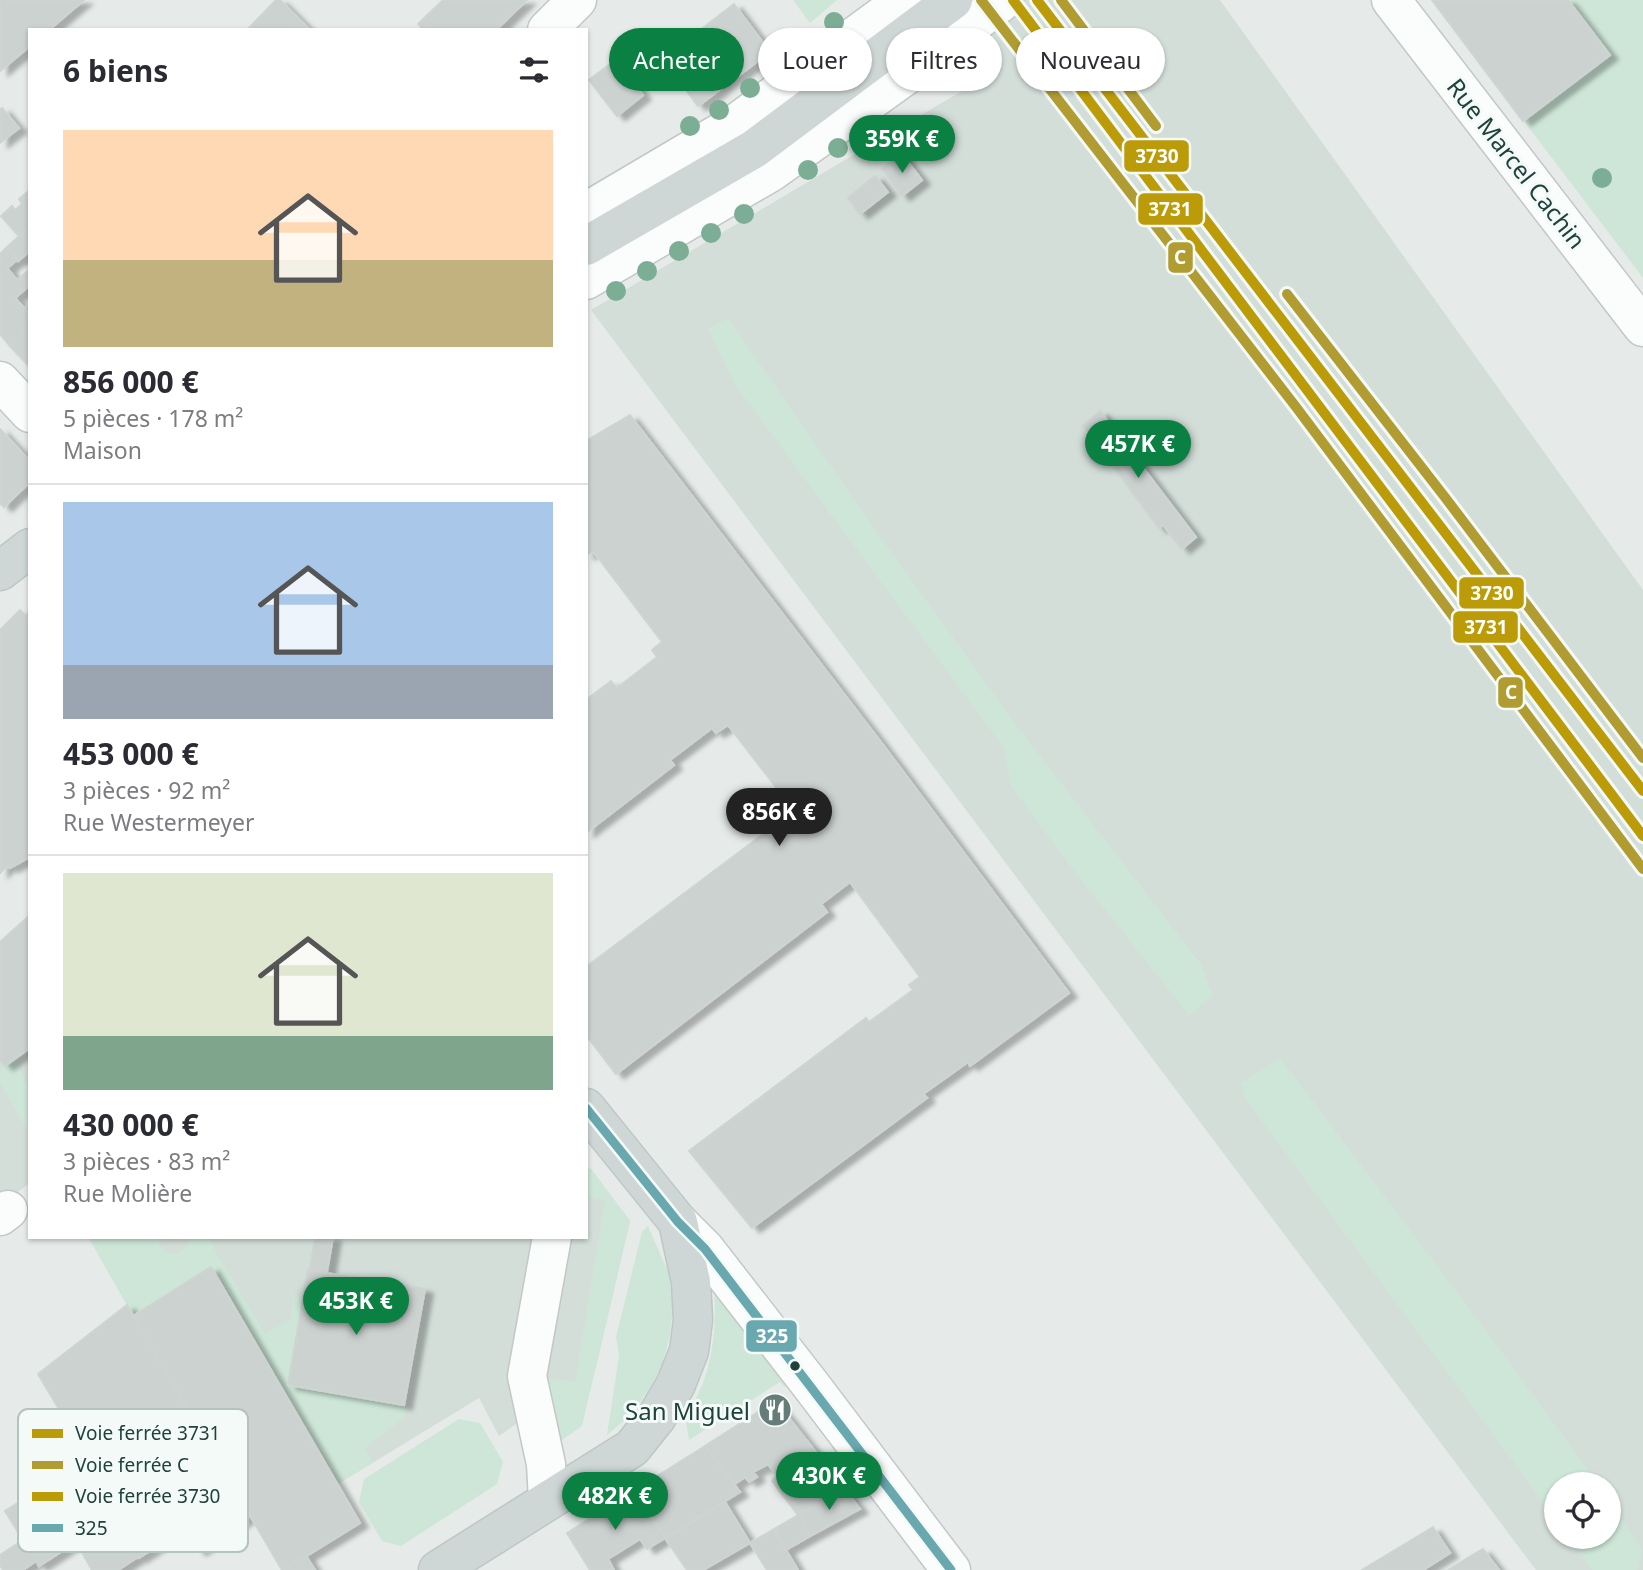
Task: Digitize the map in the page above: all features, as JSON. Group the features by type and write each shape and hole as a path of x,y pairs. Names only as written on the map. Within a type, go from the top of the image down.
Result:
{"main road":[{"path":"588,245 753,148 953,0"},
{"path":"0,571 28,550"},
{"path":"438,1570 632,1448 653,1423 676,1384 689,1352 691,1282 678,1222 590,1120"}],"street":[{"path":"549,28 577,0"},
{"path":"588,278 753,148 904,0"},
{"path":"588,211 753,148 919,66 1004,0"},
{"name":"Rue Marcel Cachin","path":"1391,0 1643,327"},
{"path":"0,380 28,411"},
{"path":"678,1222 705,1249 951,1570"},
{"path":"548,1500 546,1464 527,1376 552,1239"}],"shaded area":[{"path":"890,0 1220,0 1643,590 1643,1570 1536,1570 591,310 962,91 1002,91 1002,28 914,28"},
{"path":"28,1049 28,1184 0,1205 0,1060 5,1066"},
{"path":"588,1168 630,1221 596,1367 499,1436 479,1398 338,1484 211,1267 96,1239 588,1239"}],"green space":[{"path":"793,0 837,0 810,23"},
{"path":"1432,0 1643,0 1643,278"},
{"path":"728,318 876,531 1019,729 1201,964 1213,996 1189,1015 1075,872 1011,786 1004,748 736,386 708,329"},
{"path":"1280,1058 1589,1472 1544,1472 1544,1504 1245,1098 1241,1083"},
{"path":"14,1060 28,1085 28,1132 0,1083 0,1070"},
{"path":"588,1168 630,1221 582,1426 552,1447 547,1378 575,1382 605,1200 588,1196"},
{"path":"648,1226 669,1274 673,1309 669,1339 661,1369 634,1412 607,1435 619,1356 616,1337 642,1232"},
{"path":"89,1239 158,1239 164,1250 174,1254 184,1249 191,1239 208,1239 265,1334 291,1319 293,1296 303,1298 289,1385 404,1405 406,1416 365,1448 373,1462 338,1484 211,1267 133,1316"},
{"path":"713,1277 790,1380 785,1387 780,1382 689,1440 685,1415 702,1384 712,1349 715,1312"},
{"path":"459,1419 480,1423 503,1462 497,1484 401,1546 382,1541 359,1502 364,1479"},
{"path":"1621,1518 1642,1550 1637,1570 1592,1570 1577,1549 1621,1549"}],"building":[{"path":"0,0 84,0 51,28 28,28 28,48 0,71"},
{"path":"276,0 280,0 308,28 249,28"},
{"path":"443,0 527,0 498,28 422,28 418,24"},
{"path":"1432,0 1568,0 1610,55 1523,121"},
{"path":"734,4 758,36 758,61 744,72 744,28 703,28"},
{"path":"609,65 609,91 640,91 643,95 617,116 589,80"},
{"path":"687,91 718,91 698,106"},
{"path":"2,108 19,128 0,143 0,110"},
{"path":"902,154 922,180 902,196 882,169"},
{"path":"875,176 888,192 860,214 848,198"},
{"path":"28,192 28,229 19,236 1,216 12,206 15,210 22,204 19,199"},
{"path":"28,228 28,253 18,261 7,247"},
{"path":"7,247 17,260 7,268 0,260 0,254"},
{"path":"0,260 17,280 28,271 28,287 15,298 24,308 28,305 28,330 10,346 0,334"},
{"path":"28,330 28,365 10,346"},
{"path":"1100,411 1196,537 1182,549 1163,525 1159,528 1083,426"},
{"path":"630,415 881,742 1069,993 970,1066 968,1062 923,1094 927,1098 752,1228 689,1151 866,1018 869,1022 913,990 909,985 920,977 850,882 821,904 827,912 616,1074 588,1038 588,966 766,832 771,838 799,817 728,725 716,733 712,728 670,760 674,765 588,831 588,698 611,681 617,688 657,657 652,650 662,642 593,551 588,554 588,440"},
{"path":"0,429 28,459 28,484 4,507 0,503"},
{"path":"20,610 28,618 28,858 10,868 8,865 0,873 0,630"},
{"path":"28,917 28,1049 5,1066 0,1060 0,942"},
{"path":"315,1239 333,1239 327,1272 310,1270"},
{"path":"211,1267 360,1523 282,1570 248,1512 248,1409 188,1409 133,1316"},
{"path":"308,1270 425,1289 404,1405 288,1385"},
{"path":"127,1305 188,1409 59,1409 38,1374"},
{"path":"766,1407 782,1409 844,1488 798,1515 772,1481 777,1476 768,1464 753,1472 757,1477 749,1482 745,1477 735,1484 705,1446"},
{"path":"705,1446 740,1492 665,1538 635,1490"},
{"path":"844,1488 860,1509 810,1536 800,1514"},
{"path":"635,1490 665,1538 647,1549 640,1539 608,1559 614,1570 590,1570 567,1533"},
{"path":"725,1502 750,1543 703,1570 687,1570 665,1538"},
{"path":"18,1503 18,1532 5,1511"},
{"path":"800,1514 810,1536 786,1550 774,1529"},
{"path":"1433,1527 1450,1553 1423,1570 1362,1570"},
{"path":"774,1529 798,1570 767,1570 750,1543"},
{"path":"18,1543 18,1552 61,1552 39,1566 36,1561 23,1570 3,1570 0,1555"},
{"path":"1483,1549 1499,1570 1448,1570 1474,1554"},
{"path":"82,1552 148,1552 118,1570 92,1570"},
{"path":"306,1556 315,1570 286,1570 286,1569"}],"rail line":[{"name":"C","path":"981,0 1296,407 1643,869"},
{"name":"3731","path":"1013,0 1643,836"},
{"name":"3730","path":"1037,0 1643,791"},
{"name":"C","path":"1061,0 1156,126"},
{"name":"C","path":"1287,294 1643,758"}],"transit line":[{"name":"325","path":"588,1110 678,1222 705,1249 951,1570"}],"place":[{"name":"San Miguel","path":"775,1410"}]}
